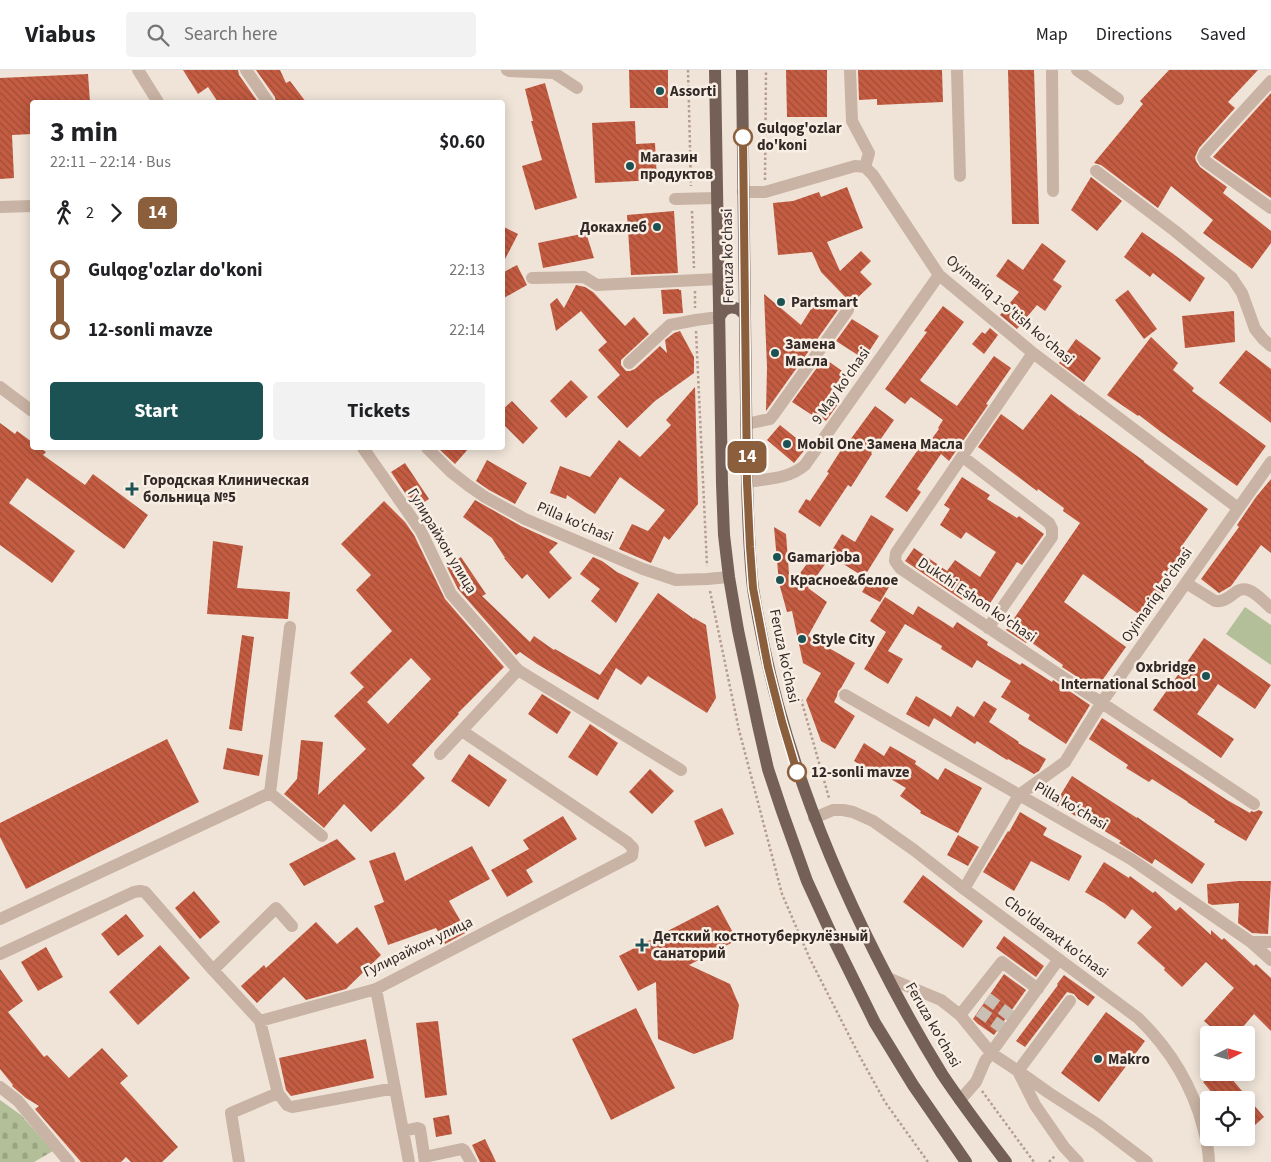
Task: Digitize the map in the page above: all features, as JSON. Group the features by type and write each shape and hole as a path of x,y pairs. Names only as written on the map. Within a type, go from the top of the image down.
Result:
{"main road":[{"name":"Feruza ko'chasi","path":"715,70 724,535 740,640 768,769 807,881 834,942 875,1023 913,1085 966,1162"},
{"name":"Feruza ko'chasi","path":"742,70 747,482 753,588 768,667 797,772 835,869 860,924 914,1026 942,1073 1006,1162"},
{"path":"719,317 724,310 731,307 739,309 745,315"}],"street":[{"path":"138,70 157,100"},
{"path":"246,70 267,100"},
{"path":"508,70 554,73 578,88"},
{"path":"743,192 765,192 855,166 865,167 869,153 852,121 850,70"},
{"path":"957,70 960,176"},
{"path":"1052,70 1053,191"},
{"path":"1077,70 1118,99"},
{"path":"1271,81 1203,156 1205,161 1271,208"},
{"name":"Oyimariq 1-o'tish ko'chasi","path":"865,167 873,175 939,275 1033,353 1238,508"},
{"path":"1096,171 1232,278 1242,293 1255,329 1271,346"},
{"path":"675,199 717,198"},
{"path":"0,208 30,206"},
{"name":"9 May ko'chasi","path":"747,482 788,475 797,472 805,466 939,275"},
{"path":"532,278 584,277 597,285 718,279"},
{"path":"746,424 770,418 774,414 848,310"},
{"path":"629,363 670,325 719,317"},
{"name":"Dukchi Eshon ko'chasi","path":"1033,353 896,553 895,561 900,568 988,628 1254,804"},
{"path":"0,387 30,410"},
{"name":"Гулирайхон улица","path":"364,450 421,531 451,594 518,670 681,770"},
{"name":"Pilla ko'chasi","path":"429,450 451,472 485,497 525,519 643,569 676,580 729,577"},
{"path":"963,457 1049,523 1052,529 1052,537 988,628"},
{"name":"Oyimariq ko'chasi","path":"964,889 1019,795 1064,762 1102,702 1271,462"},
{"path":"1186,583 1215,601 1220,602 1245,588 1271,608"},
{"path":"270,793 290,627"},
{"path":"440,754 518,670"},
{"name":"Pilla ko‘chasi","path":"845,695 1130,859 1251,942 1271,960"},
{"name":"Гулирайхон улица","path":"260,1021 376,989 632,856 634,848 627,842 462,731"},
{"path":"270,793 322,836"},
{"path":"0,919 270,793"},
{"path":"814,818 833,810"},
{"name":"Cho'ldaraxt ko'chasi","path":"833,810 853,812 873,821 1138,1018 1166,1048 1190,1090 1206,1136 1209,1162"},
{"path":"0,954 134,892 145,892 260,1021 278,1093 288,1105 292,1107 395,1088"},
{"path":"214,970 276,908 292,926"},
{"path":"1251,942 1271,942"},
{"path":"960,1100 976,1082 985,1062 1013,1018 1038,989 1059,960"},
{"path":"960,1015 974,1007 1002,962 1038,989"},
{"path":"888,978 941,1000 960,1015 991,1052 1097,1124 1140,1160"},
{"path":"376,989 409,1162"},
{"path":"1018,1071 1070,1001"},
{"path":"1018,1071 1035,1105 1064,1147 1078,1162"},
{"path":"0,1088 18,1102 68,1162"},
{"path":"239,1162 231,1113 278,1093"},
{"path":"403,1131 420,1129 425,1159 462,1149 471,1162"}],"path":[{"path":"688,70 691,199"},
{"path":"765,192 766,70"},
{"path":"801,699 833,810"},
{"path":"976,1082 1034,1162"}],"green space":[{"path":"1245,607 1271,625 1271,665 1226,634"},
{"path":"0,1100 21,1115 53,1151 34,1162 0,1162"}],"building":[{"path":"183,70 238,70 239,75 257,100 217,100 208,87 198,94"},
{"path":"256,70 280,70 286,83 290,81 304,100 276,100"},
{"path":"629,70 668,70 668,108 630,108"},
{"path":"786,70 827,70 827,117 787,117"},
{"path":"858,70 942,70 943,102 877,105 877,99 859,100"},
{"path":"1008,70 1034,70 1039,224 1012,224"},
{"path":"1169,70 1258,70 1228,102 1235,108 1199,148 1195,157 1200,167 1227,187 1223,193 1271,231 1271,243 1252,269 1203,233 1213,220 1171,186 1158,208 1101,165 1094,163 1143,104 1140,101"},
{"path":"88,74 90,100 30,100 30,134 12,135 14,178 0,179 0,78"},
{"path":"545,83 577,198 535,210 522,166 542,160 531,121 533,121 525,89"},
{"path":"1271,93 1271,198 1213,157"},
{"path":"635,121 636,144 655,143 657,180 595,183 592,123"},
{"path":"1091,177 1122,201 1097,231 1071,210"},
{"path":"847,187 863,228 827,242 840,271 861,251 871,261 860,272 872,284 852,303 821,272 812,252 778,255 773,203 793,201 819,192 821,197"},
{"path":"674,211 678,273 631,275 627,215"},
{"path":"505,228 518,234 505,259"},
{"path":"1142,232 1205,278 1190,302 1153,273 1150,277 1124,257"},
{"path":"586,233 594,258 543,268 538,243"},
{"path":"1042,243 1066,261 1053,280 1062,286 1045,311 1037,305 1017,329 1000,315 1019,292 996,276 1008,259 1023,270"},
{"path":"517,265 527,285 505,297 505,271"},
{"path":"576,285 585,287 593,292 625,326 634,317 649,334 621,360 621,365 626,371 635,369 660,346 667,353 665,340 680,331 694,357 694,373 655,401 627,428 597,397 620,375 598,350 607,342 581,311 556,331 550,304 557,298 564,308"},
{"path":"661,290 681,290 683,313 663,314"},
{"path":"1128,290 1157,329 1144,339 1115,300"},
{"path":"764,294 801,325 818,298 838,310 766,411 767,367"},
{"path":"943,306 964,322 920,380 922,382 957,406 994,356 1011,368 949,461 941,454 917,489 921,492 907,512 885,497 922,444 925,446 928,444 943,420 911,397 905,404 885,389 927,332 924,331"},
{"path":"1234,311 1235,342 1185,348 1182,316"},
{"path":"852,319 879,336 864,359 836,341"},
{"path":"990,328 998,335 984,354 972,344 982,332 985,334"},
{"path":"1151,337 1178,363 1173,370 1194,388 1192,391 1266,446 1237,486 1139,415 1107,395"},
{"path":"1076,339 1101,358 1084,382 1059,363"},
{"path":"1246,350 1271,369 1271,423 1219,383"},
{"path":"824,358 849,376 832,400 838,404 826,421 813,412 812,415 792,402"},
{"path":"571,380 588,397 566,418 550,401"},
{"path":"695,387 698,504 669,540 664,536 651,563 619,549 632,524 648,531 665,510 620,477 595,514 567,495 566,499 550,493 560,466 590,477 619,440 640,457 671,425 666,420"},
{"path":"1051,394 1208,509 1181,547 1189,553 1144,618 1083,574 1064,602 1126,647 1096,689 1062,667 1063,665 1028,640 1026,643 1006,630 1080,523 1063,511 1064,508 1038,489 1037,491 978,447 1001,414 1023,430"},
{"path":"512,401 538,428 523,444 505,426 505,407"},
{"path":"875,406 894,420 871,453 851,487 848,485 820,527 798,512 806,499 810,501 829,473 827,472 848,439 850,440"},
{"name":"Городская Клиническая больница №5","path":"0,423 15,434 17,431 30,441 30,450 43,450 46,452 43,455 85,485 93,474 148,515 124,549 27,478 9,503 75,551 52,583 0,545"},
{"path":"780,425 807,447 794,463 767,440"},
{"path":"440,450 467,450 455,464"},
{"path":"487,460 527,483 515,504 476,481"},
{"path":"405,463 429,499 415,508 391,472"},
{"path":"962,477 990,495 987,499 1017,518 1019,516 1044,534 1022,565 1017,562 985,611 964,597 962,600 905,561 914,548 947,571 955,560 980,577 996,552 966,532 961,539 940,525 950,509 944,505"},
{"path":"1271,479 1271,553 1261,545 1231,586 1219,593 1201,579 1239,527 1237,525 1256,497"},
{"path":"475,500 521,526 558,543 549,552 572,578 549,599 527,574 522,579 504,558 492,538 463,517"},
{"path":"384,501 405,522 414,535 445,599 504,667 458,713 412,765 425,778 371,832 344,804 324,828 284,794 297,779 301,740 323,742 318,795 366,749 334,716 364,687 350,673 392,631 356,590 371,575 341,544","holes":["411,658 431,679 388,724 367,702"]},
{"path":"871,515 894,529 864,577 829,555 842,534 855,542"},
{"path":"774,527 786,534 790,587 814,554 826,563 808,588 827,602 808,636 855,663 838,691 834,702 855,716 835,749 821,741 806,700 821,673 803,663 792,611 787,612 779,583"},
{"path":"213,541 243,546 237,588 290,592 288,619 207,614"},
{"path":"461,557 486,594 482,596 530,642 534,636 554,650 600,675 658,593 694,619 706,625 716,698 707,713 648,676 641,685 616,668 598,700 520,652 516,655 458,589 447,567"},
{"path":"593,557 639,583 616,623 591,601 600,589 580,574"},
{"path":"871,577 889,587 880,602 862,592"},
{"path":"885,597 913,615 918,606 953,628 957,622 988,642 987,645 1020,665 1022,663 1052,682 1053,680 1090,705 1066,744 1028,719 1030,715 1001,697 1011,681 977,660 972,668 941,649 942,646 905,624 888,651 903,659 888,684 864,669 886,632 870,621"},
{"path":"242,635 254,637 242,731 229,729"},
{"path":"1204,638 1271,685 1255,709 1218,684 1197,714 1234,739 1221,758 1153,710"},
{"path":"542,694 571,712 557,734 528,714"},
{"path":"916,696 951,717 957,706 974,717 984,701 997,709 989,722 1018,743 1046,759 1039,771 1034,774 977,741 975,744 934,718 929,727 906,714"},
{"path":"1102,718 1227,800 1250,813 1251,811 1259,810 1263,812 1246,841 1214,822 1215,820 1152,779 1149,782 1126,768 1128,765 1089,739"},
{"path":"590,724 618,743 597,776 568,757"},
{"path":"167,739 199,802 26,889 0,837 0,823"},
{"path":"864,743 884,756 890,746 916,761 915,764 938,780 945,768 982,788 958,833 920,813 921,811 900,796 906,788 872,768 871,771 854,761"},
{"path":"227,748 263,755 259,776 223,769"},
{"path":"469,754 507,780 489,807 451,781"},
{"path":"650,769 674,791 652,814 629,792"},
{"path":"1072,776 1137,817 1205,864 1192,884 1155,859 1152,864 1119,843 1121,841 1080,816 1079,818 1055,804"},
{"path":"722,808 734,834 705,847 694,821"},
{"path":"1020,812 1047,828 1043,835 1082,856 1069,881 1031,861 1014,891 983,872"},
{"path":"563,816 577,839 526,870 533,882 507,897 491,870 529,849 523,840"},
{"path":"958,835 979,847 968,866 947,855"},
{"path":"337,839 356,859 304,886 289,864"},
{"path":"472,846 490,879 449,901 467,932 445,944 436,928 388,945 374,906 384,902 369,861 395,852 405,881"},
{"path":"1104,862 1129,878 1130,876 1153,893 1155,891 1176,911 1180,907 1211,935 1211,930 1222,940 1224,938 1254,966 1256,964 1271,978 1271,1031 1254,1014 1244,1026 1210,1026 1204,1021 1234,988 1206,962 1182,987 1164,970 1165,968 1137,943 1152,927 1132,909 1125,919 1104,903 1085,892"},
{"path":"923,875 983,921 963,948 903,902"},
{"path":"1271,881 1268,934 1252,933 1238,923 1239,903 1212,905 1208,903 1207,884"},
{"path":"194,891 220,922 200,939 175,908"},
{"path":"718,905 737,940 689,965 730,984 739,1005 733,1039 694,1054 658,1039 656,982 638,991 619,956"},
{"path":"126,914 144,936 118,956 101,934"},
{"path":"316,922 337,944 357,927 381,955 346,989 306,1000 284,977 257,1003 241,986 264,965 266,968"},
{"path":"1004,936 1044,966 1036,977 996,948"},
{"path":"160,945 190,978 138,1025 109,992"},
{"path":"46,947 63,977 38,991 21,962"},
{"path":"0,969 23,1001 8,1012 44,1057 47,1055 69,1078 102,1048 128,1076 120,1083 178,1147 162,1162 131,1162 126,1157 121,1162 81,1162 35,1109 39,1106 12,1086 0,1069"},
{"path":"1004,974 1026,990 994,1035 973,1019"},
{"path":"1064,975 1095,997 1088,1006 1074,994 1067,992 1025,1047 1016,1041"},
{"path":"636,1008 675,1088 611,1120 572,1039"},
{"path":"1106,1012 1145,1041 1099,1102 1061,1073"},
{"path":"438,1021 447,1095 425,1098 416,1023"},
{"path":"366,1039 374,1078 291,1096 286,1090 279,1058"},
{"path":"1234,1081 1242,1091 1210,1091 1203,1082"},
{"path":"1255,1106 1264,1117 1255,1125"},
{"path":"449,1115 452,1134 436,1137 433,1118"},
{"path":"485,1139 496,1162 480,1162 472,1145"}],"tunnel":[{"path":"987,998 1011,1016"},
{"path":"979,1011 1003,1028"}],"bus line":[{"name":"14","path":"743,137 747,482 753,588 768,667 797,772"}],"place":[{"name":"Assorti","path":"660,91"},
{"name":"Gulqog'ozlar do'koni","path":"743,137"},
{"name":"Магазин продуктов","path":"630,166"},
{"name":"Докахлеб","path":"657,227"},
{"name":"Partsmart","path":"781,302"},
{"name":"Замена Масла","path":"775,353"},
{"name":"Mobil One Замена Масла","path":"787,444"},
{"name":"Городская Клиническая больница №5","path":"132,489"},
{"name":"Gamarjoba","path":"777,557"},
{"name":"Красное&белое","path":"780,580"},
{"name":"Style City","path":"802,639"},
{"name":"Oxbridge International School","path":"1206,676"},
{"name":"12-sonli mavze","path":"797,772"},
{"name":"Детский костнотуберкулёзный санаторий","path":"642,945"},
{"name":"Makro","path":"1098,1059"}]}
